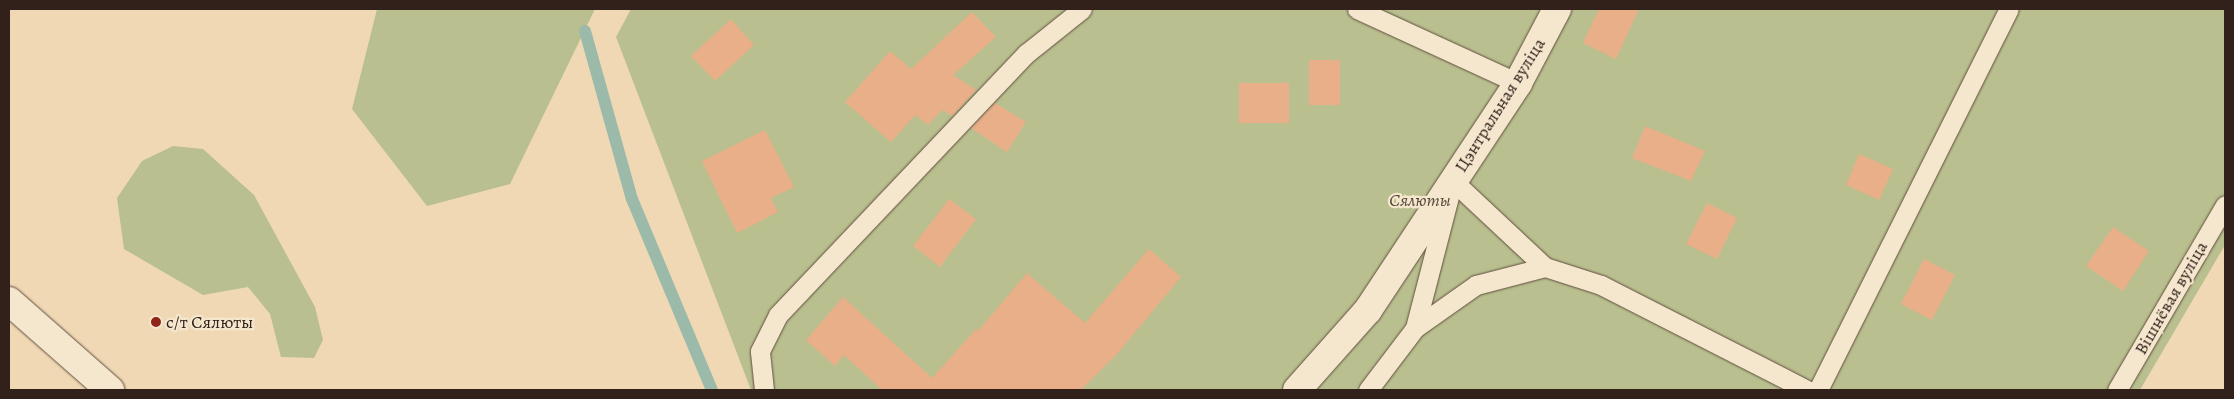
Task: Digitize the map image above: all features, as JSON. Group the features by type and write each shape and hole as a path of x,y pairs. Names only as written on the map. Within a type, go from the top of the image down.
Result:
{"street":[{"name":"Цэнтральная вуліца","path":"1297,390 1368,310 1518,83 1557,9"},
{"path":"9,301 110,390"}],"lane":[{"path":"764,390 760,351 778,314 1027,53 1082,9"},
{"path":"1357,9 1518,83"},
{"path":"1818,390 2009,9"},
{"path":"1415,328 1453,181 1545,268 1601,284 1807,390"},
{"name":"Вішнёвая вуліца","path":"2116,390 2225,205"},
{"path":"1368,390 1415,328 1476,285 1545,268"}],"green space":[{"path":"377,9 595,9 510,184 427,206 352,109"},
{"name":"Сялюты","path":"631,9 2225,9 2225,245 2140,390 751,390 616,37"},
{"path":"173,146 203,149 254,195 315,307 323,340 314,358 281,357 270,314 248,287 203,295 124,249 117,198 142,161"}],"building":[{"path":"1599,9 1639,9 1616,59 1583,43"},
{"path":"972,12 996,37 953,75 976,90 952,116 942,110 928,125 915,115 891,142 845,102 890,51 911,69"},
{"path":"731,19 754,45 715,81 691,56"},
{"path":"1309,60 1340,60 1340,105 1309,105"},
{"path":"1239,83 1289,83 1289,123 1239,123"},
{"path":"995,103 1026,122 1007,152 971,128"},
{"path":"1645,126 1705,151 1691,181 1632,158"},
{"path":"765,130 794,187 771,198 778,212 737,233 702,161"},
{"path":"1859,154 1893,169 1879,200 1846,185"},
{"path":"949,199 976,219 940,267 913,246"},
{"path":"1707,203 1737,218 1717,259 1686,244"},
{"path":"2113,227 2149,251 2123,291 2086,266"},
{"path":"1149,249 1181,277 1117,354 1081,390 882,390 844,355 835,366 806,340 843,297 932,378 976,329 978,331 1027,273 1085,323"},
{"path":"1924,259 1955,275 1932,320 1901,304"}],"waterway":[{"path":"585,31 632,199 712,390"}],"place":[{"name":"с/т Сялюты","path":"156,322"}]}
